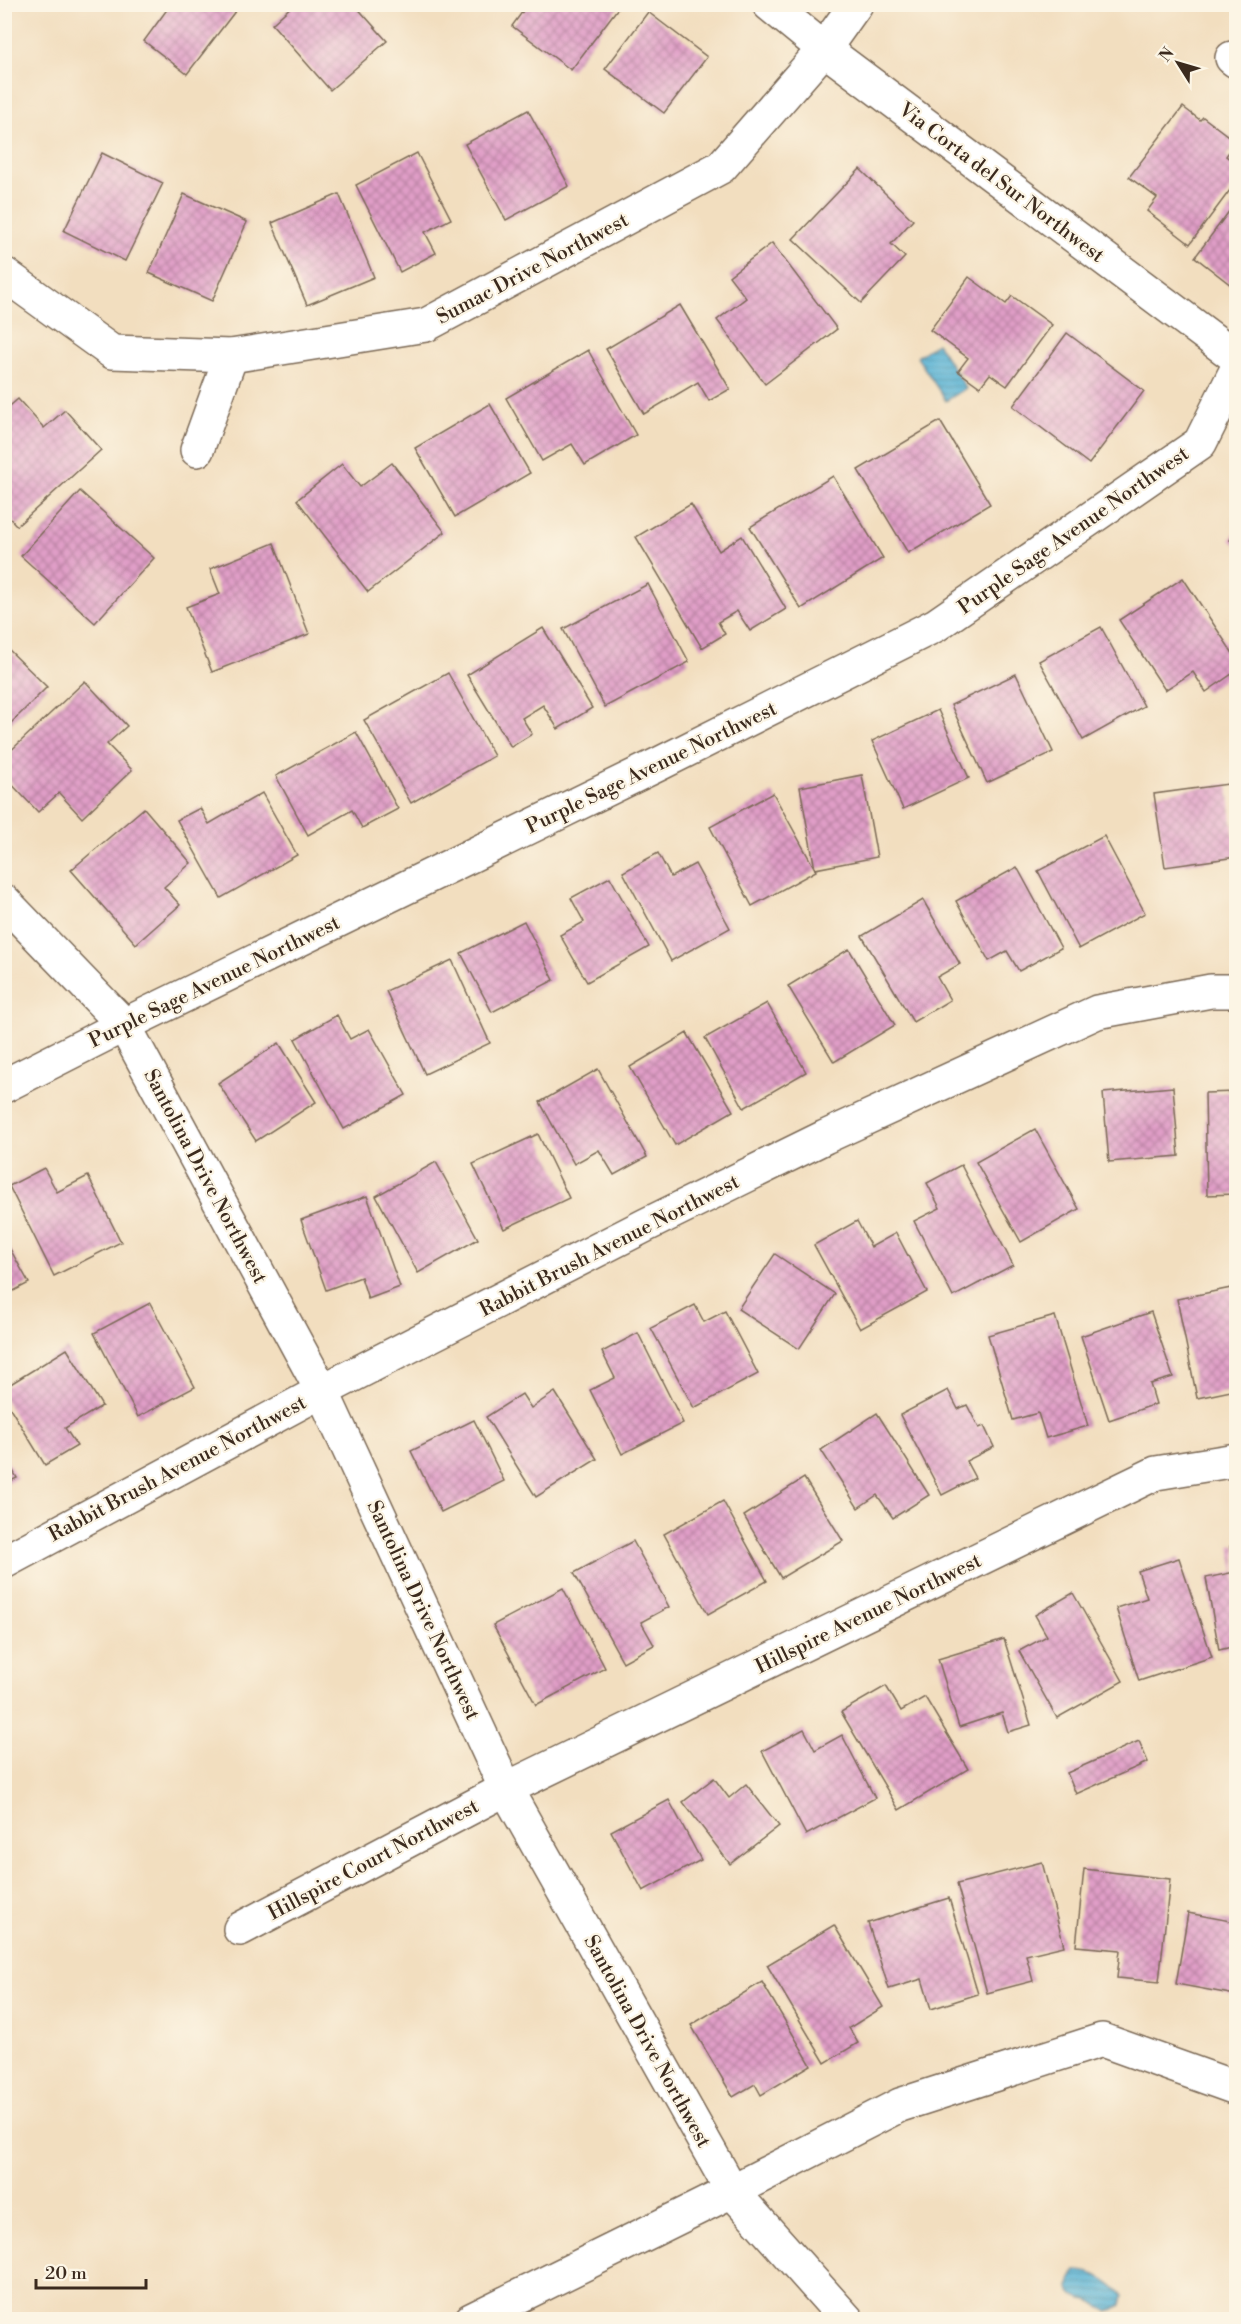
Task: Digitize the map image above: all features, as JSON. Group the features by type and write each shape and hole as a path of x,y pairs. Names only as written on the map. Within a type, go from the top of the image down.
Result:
{"street":[{"name":"Via Corta del Sur Northwest","path":"769,4 824,49 1236,357"},
{"name":"Sumac Drive Northwest","path":"4,274 112,352 231,356 426,325 721,167 824,49 856,4"},
{"path":"197,450 231,356"},
{"name":"Purple Sage Avenue Northwest","path":"4,1086 936,625 1200,443 1236,371"},
{"name":"Santolina Drive Northwest","path":"4,901 124,1025 322,1391 506,1789 732,2191 847,2319"},
{"name":"Rabbit Brush Avenue Northwest","path":"4,1562 322,1391 635,1230 814,1142 1097,1012 1211,991 1236,991"},
{"name":"Hillspire Avenue Northwest","path":"506,1789 1156,1473 1236,1460"},
{"name":"Hillspire Court Northwest","path":"240,1929 506,1789"},
{"path":"471,2319 732,2191 900,2105 1102,2040 1236,2088"}],"water":[{"path":"937,343 966,388 946,401 917,357"},
{"path":"1076,2271 1096,2275 1114,2286 1123,2296 1121,2305 1109,2312 1092,2301 1080,2299 1074,2295 1070,2285"}],"building":[{"path":"171,4 229,4 236,10 187,74 144,41"},
{"path":"294,4 354,4 387,41 330,90 272,24"},
{"path":"528,4 621,4 571,70 512,26"},
{"path":"648,12 707,57 664,113 605,69"},
{"path":"1183,107 1200,120 1203,117 1236,142 1226,156 1236,164 1236,182 1190,244 1147,211 1157,198 1129,177"},
{"path":"528,110 569,186 506,220 465,144"},
{"path":"102,153 163,183 125,261 64,231"},
{"path":"417,153 451,219 425,232 436,253 400,272 356,185"},
{"path":"860,169 913,220 891,244 905,257 861,303 793,239"},
{"path":"184,194 247,222 212,301 149,273"},
{"path":"339,194 374,277 307,305 272,223"},
{"path":"1236,202 1236,289 1195,257"},
{"path":"772,243 837,329 765,384 717,320 746,298 729,276"},
{"path":"969,277 1006,304 1012,296 1052,325 1007,386 990,374 980,387 958,371 968,358 930,330"},
{"path":"680,305 730,389 709,401 698,382 644,414 606,349"},
{"path":"1067,333 1144,391 1089,464 1013,406"},
{"path":"588,350 636,435 585,465 572,444 542,461 506,398"},
{"path":"18,399 44,428 65,410 101,450 17,526 4,512 4,411"},
{"path":"490,404 530,473 455,517 415,448"},
{"path":"940,421 990,504 908,553 858,470"},
{"path":"392,463 445,532 368,592 297,500 342,464 360,487"},
{"path":"833,476 883,558 801,609 750,527"},
{"path":"80,491 154,558 95,623 21,556"},
{"path":"691,504 719,551 742,536 786,609 750,631 737,611 718,622 725,634 702,648 636,537"},
{"path":"1236,531 1236,545 1230,540"},
{"path":"274,543 309,634 212,672 186,607 220,594 210,569"},
{"path":"1183,578 1236,658 1236,671 1206,692 1193,672 1165,690 1119,620"},
{"path":"648,584 689,662 605,707 563,629"},
{"path":"1101,627 1144,706 1083,740 1039,661"},
{"path":"543,628 592,708 558,729 543,705 522,718 532,734 511,747 467,675"},
{"path":"4,645 47,687 4,730"},
{"path":"448,673 494,756 411,803 364,720"},
{"path":"1016,674 1053,752 987,783 951,705"},
{"path":"85,681 127,726 107,744 132,770 82,818 59,793 38,812 4,776 4,757"},
{"path":"938,710 969,778 903,809 872,741"},
{"path":"356,732 398,809 362,828 352,810 308,835 276,776"},
{"path":"862,775 877,857 815,869 800,787"},
{"path":"1228,784 1236,857 1165,867 1154,794"},
{"path":"262,793 297,855 221,898 177,820 200,808 209,824"},
{"path":"773,793 816,871 752,906 710,827"},
{"path":"144,808 191,863 164,887 180,905 136,944 71,870"},
{"path":"1104,836 1145,913 1079,949 1038,871"},
{"path":"658,853 671,877 695,864 730,928 671,961 623,872"},
{"path":"1017,867 1061,948 1019,971 1007,951 989,961 956,901"},
{"path":"610,877 649,947 587,982 560,935 584,922 571,898"},
{"path":"923,900 960,964 937,977 950,1000 913,1022 862,936"},
{"path":"524,921 554,980 492,1012 461,953"},
{"path":"849,949 895,1025 834,1062 788,986"},
{"path":"452,960 490,1043 425,1074 386,991"},
{"path":"767,1003 806,1072 744,1108 705,1038"},
{"path":"337,1015 350,1039 369,1029 406,1095 344,1129 295,1039"},
{"path":"687,1033 733,1111 675,1145 630,1067"},
{"path":"279,1043 316,1102 256,1141 218,1083"},
{"path":"598,1069 647,1157 614,1175 599,1150 574,1164 540,1102"},
{"path":"1173,1087 1179,1156 1109,1162 1103,1093"},
{"path":"1236,1092 1236,1194 1207,1195 1205,1093"},
{"path":"1035,1129 1079,1209 1021,1242 976,1162"},
{"path":"538,1134 569,1198 504,1229 473,1164"},
{"path":"436,1162 478,1239 418,1273 376,1196"},
{"path":"961,1165 1013,1265 953,1297 914,1221 940,1208 927,1183"},
{"path":"44,1168 57,1192 88,1176 121,1242 54,1276 9,1186"},
{"path":"367,1196 400,1287 368,1299 361,1277 326,1290 301,1220"},
{"path":"857,1221 871,1247 896,1233 927,1292 860,1329 814,1245"},
{"path":"4,1238 29,1283 4,1296"},
{"path":"775,1254 835,1294 799,1349 738,1309"},
{"path":"1236,1287 1236,1362 1234,1362 1236,1390 1197,1398 1177,1299"},
{"path":"150,1303 195,1387 138,1417 94,1333"},
{"path":"695,1305 704,1322 725,1311 758,1374 694,1408 651,1328"},
{"path":"1151,1312 1173,1377 1150,1384 1156,1404 1109,1420 1081,1336"},
{"path":"1055,1316 1088,1426 1046,1438 1038,1413 1013,1420 988,1335"},
{"path":"638,1333 683,1423 622,1454 590,1390 615,1378 602,1352"},
{"path":"67,1349 102,1406 65,1428 77,1446 45,1465 4,1398 4,1388"},
{"path":"948,1390 958,1409 967,1405 979,1428 984,1426 994,1447 966,1461 975,1478 942,1495 900,1415"},
{"path":"555,1392 597,1459 536,1497 486,1417 522,1394 531,1408"},
{"path":"877,1413 929,1495 893,1518 877,1495 858,1508 821,1450"},
{"path":"474,1420 504,1481 441,1512 411,1451"},
{"path":"4,1455 17,1478 4,1484"},
{"path":"804,1478 843,1541 781,1578 744,1516"},
{"path":"723,1501 767,1581 708,1614 664,1534"},
{"path":"633,1541 669,1607 641,1622 654,1645 623,1662 574,1573"},
{"path":"1236,1545 1236,1646 1219,1650 1206,1578 1235,1572 1230,1546"},
{"path":"1179,1558 1212,1657 1139,1681 1116,1608 1147,1598 1138,1571"},
{"path":"563,1588 605,1668 536,1705 493,1625"},
{"path":"1073,1593 1123,1681 1057,1718 1019,1651 1047,1636 1035,1615"},
{"path":"1004,1639 1031,1725 1008,1732 1002,1713 959,1727 938,1659"},
{"path":"886,1686 901,1711 925,1697 968,1769 899,1810 841,1712"},
{"path":"804,1729 815,1750 842,1735 875,1798 806,1835 762,1751"},
{"path":"1139,1741 1148,1762 1076,1794 1067,1773"},
{"path":"714,1778 729,1798 746,1784 779,1826 730,1864 683,1802"},
{"path":"669,1800 701,1860 643,1891 611,1831"},
{"path":"1042,1862 1064,1946 1026,1955 1033,1981 987,1993 957,1884"},
{"path":"1084,1869 1170,1879 1159,1982 1117,1978 1120,1950 1076,1946"},
{"path":"949,1898 978,1994 931,2009 922,1979 889,1989 868,1923"},
{"path":"1188,1913 1236,1922 1236,1995 1176,1984"},
{"path":"834,1925 883,2007 849,2028 858,2043 825,2063 767,1965"},
{"path":"762,1982 811,2065 761,2095 755,2084 733,2097 691,2025"}]}
